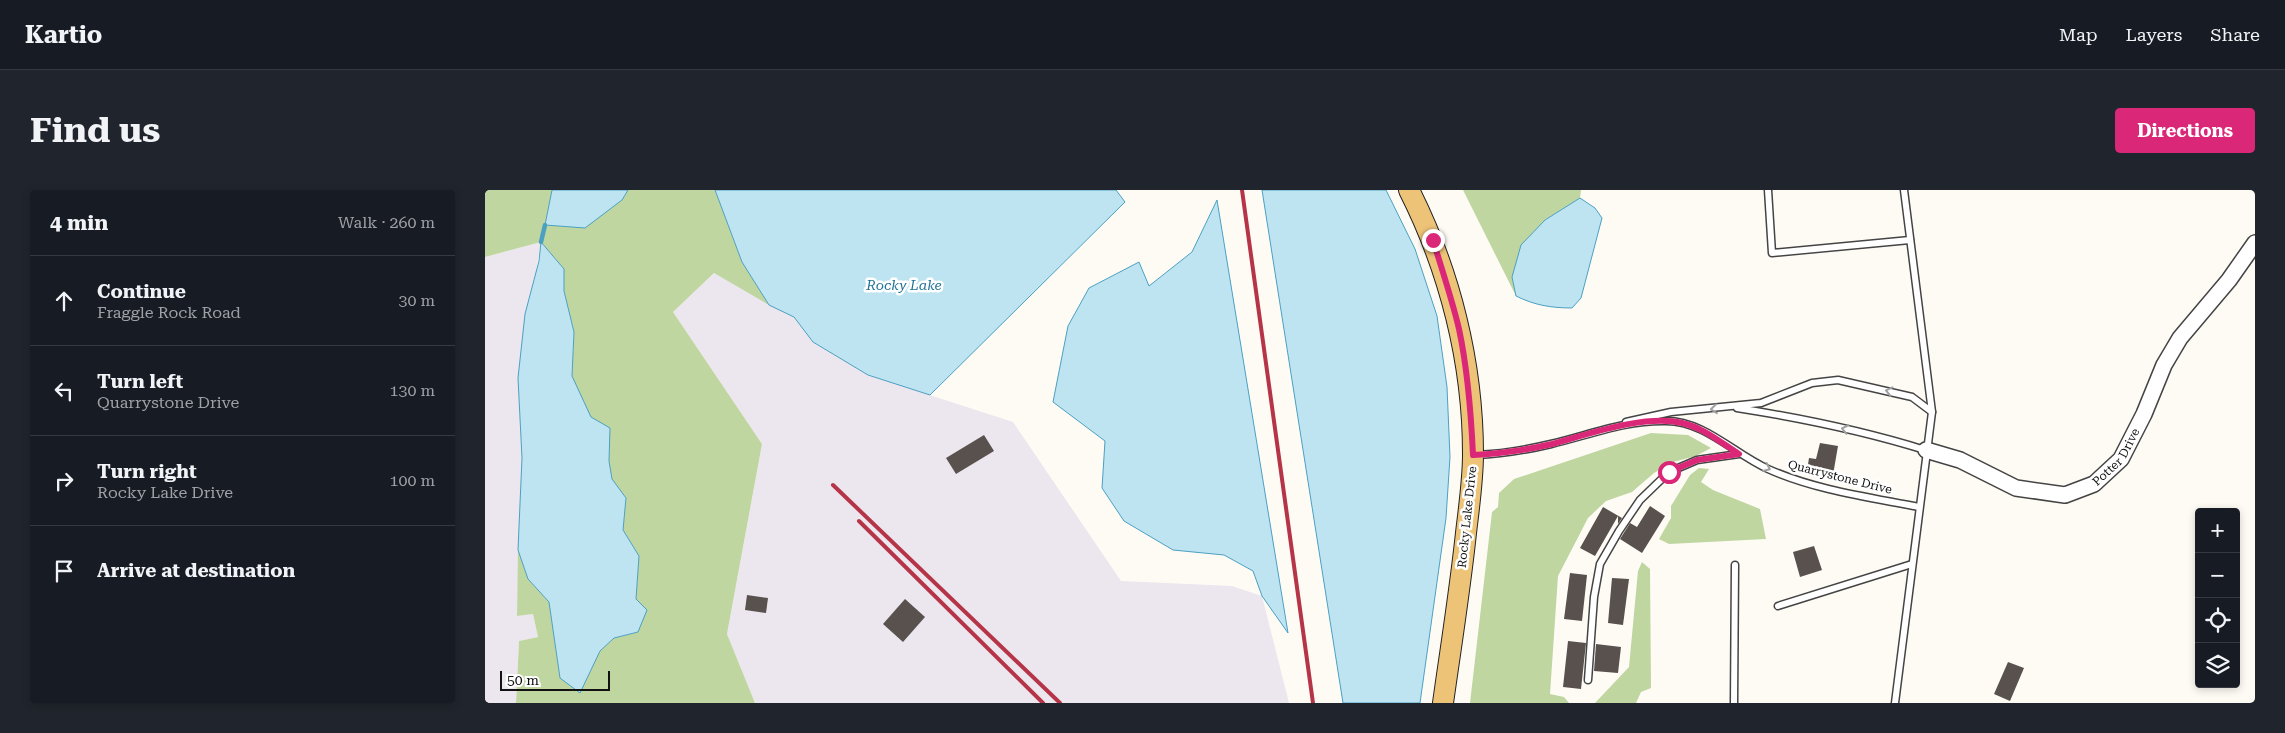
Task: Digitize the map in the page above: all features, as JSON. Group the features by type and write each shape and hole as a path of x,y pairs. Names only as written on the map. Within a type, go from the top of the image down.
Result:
{"main road":[{"name":"Rocky Lake Drive","path":"1409,190 1433,240 1459,327 1471,406 1473,455 1461,574 1443,703"}],"street":[{"name":"Potter Drive","path":"1926,450 1960,460 2016,488 2065,495 2094,484 2121,459 2145,414 2164,365 2180,338 2229,280 2255,243"},
{"name":"Potter Drive","path":"2229,280 2255,255"}],"lane":[{"path":"1768,190 1772,253 1910,240"},
{"path":"1895,703 1932,412 1904,190"},
{"path":"1608,427 1671,412 1731,408 1761,403 1812,383 1838,380 1912,397 1932,412"},
{"path":"1731,408 1783,415 1884,438 1926,450"},
{"name":"Quarrystone Drive","path":"1473,455 1506,454 1550,444 1608,427 1666,421 1681,422 1707,433 1739,454 1767,469 1799,480 1919,507"},
{"path":"1588,680 1594,597 1600,564 1619,531 1640,500 1669,472 1697,460 1739,454"},
{"path":"1778,606 1912,564"},
{"path":"1734,703 1735,565"}],"shaded area":[{"path":"541,242 518,378 522,458 517,616 533,614 538,637 519,641 516,703 485,703 485,257"},
{"path":"714,273 794,317 813,342 868,375 1013,422 1121,581 1232,586 1262,596 1289,703 755,703 727,634 762,444 673,312"}],"green space":[{"path":"485,190 552,190 545,225 622,200 628,190 715,190 742,262 769,305 714,273 673,312 762,444 727,634 755,703 516,703 519,641 538,637 533,614 517,616 518,550 528,579 549,602 560,678 580,692 600,651 614,638 638,632 636,599 639,556 623,530 626,498 612,479 609,461 572,376 574,332 564,291 564,269 541,242 485,257"},
{"path":"1463,190 1581,190 1580,198 1545,220 1512,277 1516,296"},
{"path":"1651,433 1688,435 1711,448 1696,456 1673,462 1654,473 1632,492 1606,501 1588,518 1558,576 1550,694 1564,697 1569,703 1470,703 1492,512 1498,507 1499,493 1514,479"},
{"path":"1699,468 1709,469 1701,482 1713,490 1760,509 1766,539 1669,544 1659,539 1671,518 1671,506 1690,475"},
{"path":"1642,562 1650,569 1651,688 1641,692 1636,703 1595,703 1629,667 1638,571"}],"water":[{"path":"552,190 628,190 622,200 585,228 545,225"},
{"name":"Rocky Lake","path":"715,190 1116,190 1125,202 930,395 868,375 813,342 794,317 769,305 742,262"},
{"path":"1262,190 1386,190 1415,249 1437,316 1447,387 1450,457 1446,518 1420,703 1343,703"},
{"path":"1580,198 1595,208 1602,218 1581,298 1572,308 1564,308 1536,304 1516,296 1512,277 1521,245 1545,220"},
{"path":"1217,200 1288,633 1262,596 1253,571 1224,555 1173,550 1124,521 1102,488 1105,441 1053,402 1068,326 1089,288 1139,262 1149,286 1192,252"},
{"path":"541,242 564,269 564,291 574,332 572,376 591,417 610,428 609,461 612,479 626,498 623,530 639,556 636,599 647,610 638,632 614,638 600,651 580,693 560,678 549,602 528,579 518,550 522,458 518,378 525,314 539,261"}],"building":[{"path":"984,435 994,451 956,474 946,458"},
{"path":"1820,443 1838,446 1833,475 1807,471 1809,458 1816,459"},
{"path":"1650,506 1665,516 1642,553 1620,539 1630,523 1637,527"},
{"path":"1603,507 1622,518 1618,524 1618,516 1595,556 1580,548"},
{"path":"1814,546 1822,570 1800,577 1793,552"},
{"path":"1570,573 1587,575 1582,621 1564,619"},
{"path":"1612,578 1629,579 1623,625 1608,623"},
{"path":"747,595 768,598 766,613 745,610"},
{"path":"905,599 925,617 903,642 883,624"},
{"path":"1568,641 1586,643 1581,689 1563,687"},
{"path":"1596,644 1621,647 1618,673 1594,671"},
{"path":"2008,662 2024,668 2010,701 1994,694"}],"waterway":[{"path":"541,242 545,225"}],"railway":[{"path":"1242,190 1313,703"},
{"path":"833,485 1060,703"},
{"path":"859,521 1043,703"}],"route":[{"path":"1433,240 1459,327 1471,406 1473,455 1506,454 1550,444 1608,427 1666,421 1681,422 1695,427 1739,454 1697,460 1669,472"}]}
